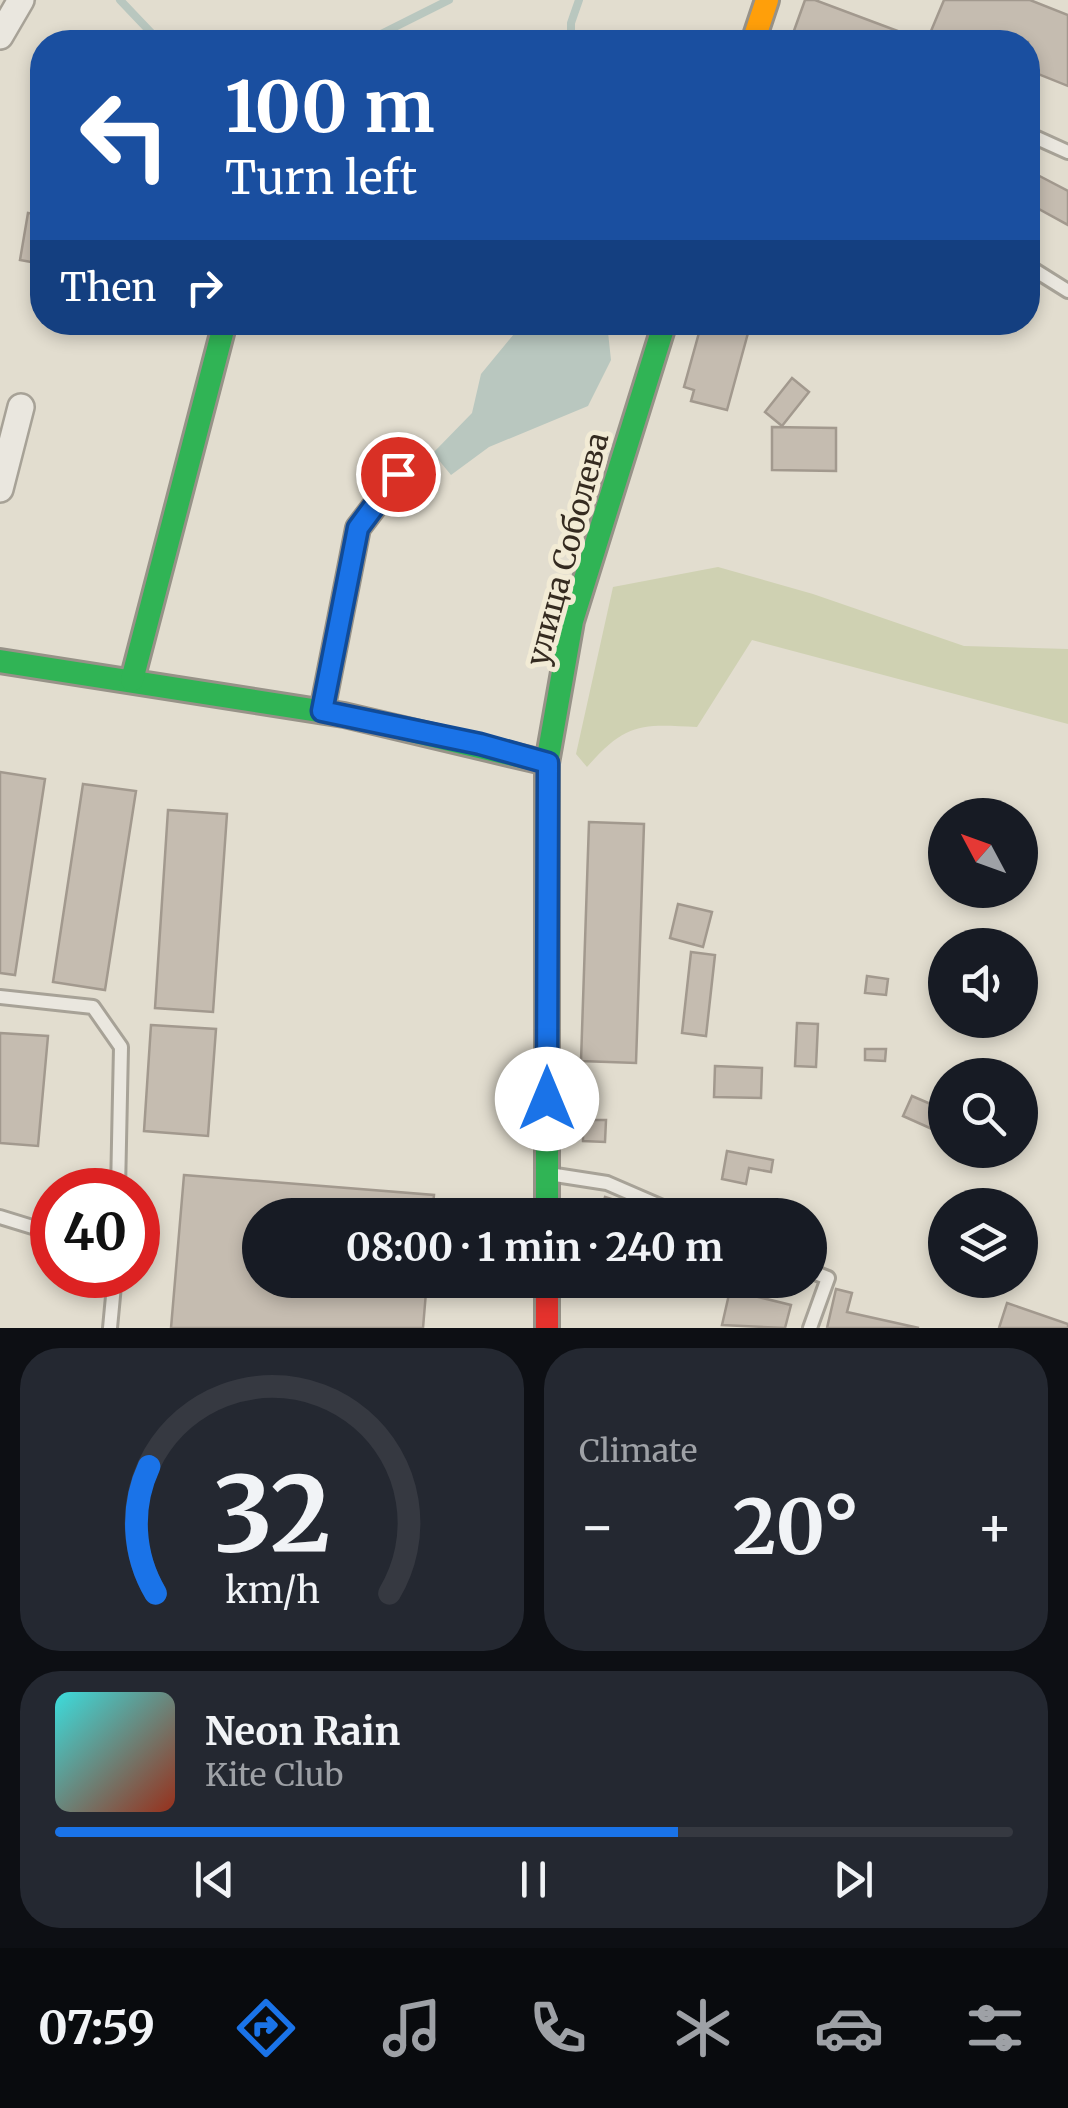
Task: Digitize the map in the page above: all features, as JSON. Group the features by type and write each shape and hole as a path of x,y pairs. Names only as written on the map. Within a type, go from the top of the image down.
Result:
{"street":[{"path":"0,36 21,0"},
{"path":"758,30 767,0"},
{"path":"132,680 222,335"},
{"name":"улица Соболева","path":"547,1198 548,763 572,621 661,335"},
{"path":"0,489 21,407"},
{"path":"322,711 358,528 398,474"},
{"path":"0,661 322,711 480,744 548,763"},
{"path":"547,1298 547,1328"}],"lane":[{"path":"1040,139 1068,152"},
{"path":"1040,274 1068,291"},
{"path":"0,996 93,1007 121,1046 118,1168"},
{"path":"546,1173 607,1183 641,1198"},
{"path":"0,1217 30,1226"},
{"path":"110,1328 113,1298"},
{"path":"810,1328 821,1298"}],"green space":[{"path":"718,567 813,594 964,646 1068,649 1068,724 752,640 697,727 636,729 613,741 587,767 576,754 613,587"}],"shaded area":[{"path":"513,335 608,335 611,360 588,406 489,447 451,475 433,453 472,413 481,374"}],"building":[{"path":"805,0 815,0 895,30 794,30"},
{"path":"944,0 1030,0 1068,15 1068,86 1040,75 1040,30 931,30"},
{"path":"1040,176 1068,191 1068,225 1040,210"},
{"path":"28,213 30,213 30,262 20,260"},
{"path":"698,335 747,335 727,410 691,401 694,390 684,387"},
{"path":"792,378 809,392 782,426 765,412"},
{"path":"772,427 836,428 836,471 772,470"},
{"path":"0,772 45,779 15,975 0,973"},
{"path":"83,784 136,791 105,990 53,982"},
{"path":"168,810 227,814 213,1012 155,1008"},
{"path":"589,822 644,824 636,1063 581,1061"},
{"path":"678,904 712,912 703,947 670,938"},
{"path":"691,952 715,955 706,1036 682,1033"},
{"path":"867,976 888,979 886,995 865,993"},
{"path":"797,1023 818,1024 816,1067 795,1066"},
{"path":"151,1025 216,1029 208,1136 144,1131"},
{"path":"0,1033 48,1036 38,1146 0,1143"},
{"path":"865,1049 886,1049 885,1061 865,1060"},
{"path":"715,1066 762,1068 761,1098 714,1097"},
{"path":"912,1096 928,1103 928,1127 903,1116"},
{"path":"583,1120 606,1120 605,1142 583,1141"},
{"path":"727,1151 773,1160 771,1172 749,1168 746,1184 722,1179"},
{"path":"184,1175 434,1195 242,1198 242,1298 426,1298 423,1328 171,1328"},
{"path":"836,1289 852,1293 847,1312 919,1328 827,1328"},
{"path":"728,1298 763,1298 791,1305 785,1328 722,1325"},
{"path":"1007,1303 1068,1324 1068,1328 999,1328"}],"waterway":[{"path":"120,0 149,30"},
{"path":"389,30 449,0"},
{"path":"571,30 579,0"}],"traffic: fast":[{"path":"132,680 222,335"},
{"path":"547,1198 547,763 572,621 661,335"},
{"path":"322,711 358,528 399,474"},
{"path":"0,661 344,715 547,763"}],"traffic: slow":[{"path":"757,30 767,0"}],"traffic: jam":[{"path":"547,1298 547,1328"}],"route":[{"path":"398,474 358,528 322,711 480,744 548,763 547,1099"}]}
